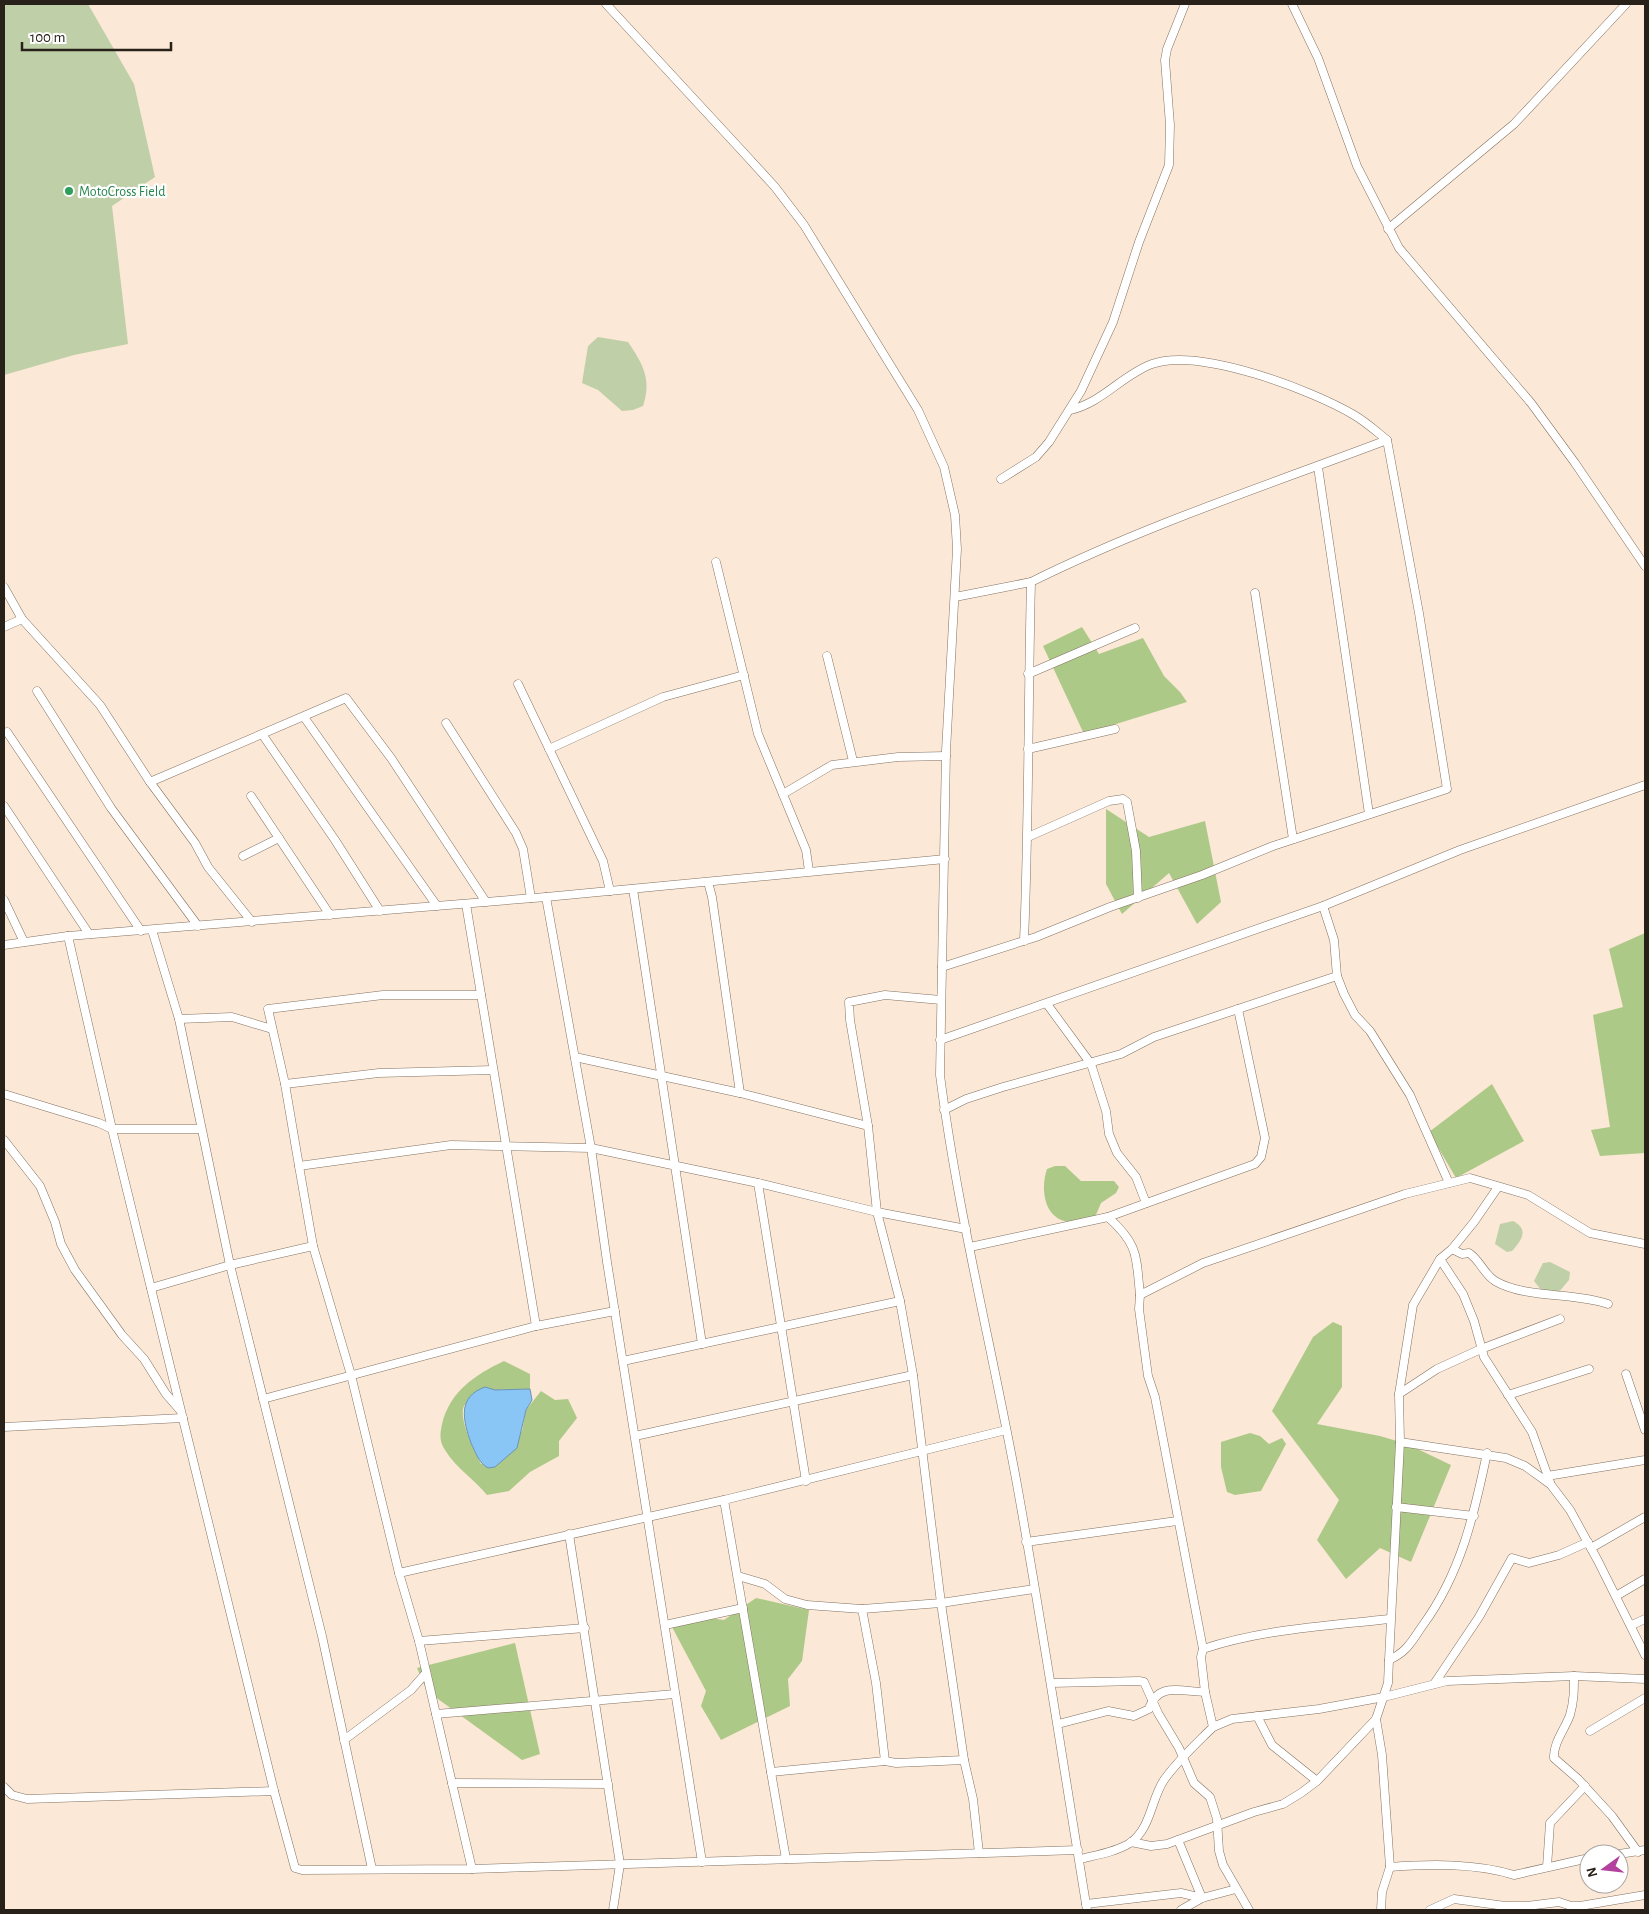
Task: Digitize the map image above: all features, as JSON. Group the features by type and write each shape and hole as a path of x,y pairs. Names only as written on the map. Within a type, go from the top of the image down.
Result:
{"street":[{"path":"606,4 775,187 804,225 918,410 935,443 951,493 957,548 946,756 940,1040 940,1075 944,1110 1006,1430 1058,1724 1087,1907 1181,1893 1202,1898"},
{"path":"1001,479 1041,452 1070,410 1113,322 1139,242 1167,172 1170,125 1165,60 1167,49 1185,4"},
{"path":"1292,4 1318,58 1357,166 1388,228 1407,258 1531,403 1645,566"},
{"path":"1388,228 1514,124 1626,4"},
{"path":"942,967 1024,941 1293,839 1447,789 1419,613 1388,440 1355,416 1292,386 1234,368 1193,362 1163,361 1153,363 1134,373 1092,403 1070,410"},
{"path":"955,597 1031,582 1081,557 1126,539 1388,440"},
{"path":"1318,466 1369,814"},
{"path":"716,562 758,734 806,850 809,872"},
{"path":"1024,941 1028,837 1028,674 1031,582"},
{"path":"4,587 22,620 100,705 150,782 195,843 208,867 252,922"},
{"path":"1255,592 1293,839"},
{"path":"4,627 22,620"},
{"path":"1028,674 1135,628"},
{"path":"827,656 852,761"},
{"path":"549,750 664,698 744,675"},
{"path":"518,684 603,861 610,892"},
{"path":"37,691 111,808 198,926"},
{"path":"150,782 346,698 391,758 486,902"},
{"path":"304,717 437,906"},
{"path":"446,723 516,833 523,849 531,898"},
{"path":"1028,749 1114,729"},
{"path":"7,732 141,931"},
{"path":"262,734 335,840 380,911"},
{"path":"782,794 832,765 852,761 946,756"},
{"path":"940,1040 1323,906 1460,850 1645,785"},
{"path":"251,796 330,915"},
{"path":"1028,837 1109,801 1123,799 1127,802 1132,825 1138,898"},
{"path":"4,806 89,934"},
{"path":"243,856 278,838"},
{"path":"4,945 89,934 610,892 945,859"},
{"path":"708,882 712,896 740,1093"},
{"path":"633,889 702,1344"},
{"path":"546,897 591,1148 634,1436 702,1862"},
{"path":"4,900 24,942"},
{"path":"466,904 536,1326"},
{"path":"1323,906 1334,940 1337,976 1355,1015 1370,1031 1410,1095 1449,1183"},
{"path":"152,930 178,1020 230,1265 322,1636 372,1869"},
{"path":"68,936 112,1129 274,1792 295,1868 302,1870 472,1868 1078,1850"},
{"path":"944,1110 966,1099 1003,1087 1091,1064 1121,1054 1154,1037 1337,976"},
{"path":"472,1868 419,1640 399,1573 351,1375 313,1246 285,1084 268,1009 383,995 481,995"},
{"path":"941,1000 885,996 849,1002 850,1020 868,1126 877,1212 900,1301 913,1375 924,1451 941,1603 964,1760 973,1799 979,1853"},
{"path":"1047,1004 1091,1064 1106,1111 1109,1134 1117,1153 1136,1177 1146,1203"},
{"path":"970,1248 1108,1217 1213,1181 1255,1164 1261,1157 1265,1138 1238,1009"},
{"path":"178,1020 232,1017 272,1029"},
{"path":"575,1058 740,1093 868,1126"},
{"path":"285,1084 379,1073 493,1070"},
{"path":"4,1094 100,1123 112,1129 200,1129"},
{"path":"4,1140 40,1186 55,1222 61,1244 75,1270 122,1335 144,1359 166,1394 183,1414"},
{"path":"299,1166 451,1144 591,1148 758,1183 877,1212 966,1229"},
{"path":"1140,1295 1203,1263 1405,1194 1470,1178 1528,1195 1590,1233 1645,1244"},
{"path":"758,1183 806,1481"},
{"path":"1131,1842 1150,1846 1178,1840 1254,1812 1283,1804 1317,1781 1376,1719 1389,1676 1389,1619 1400,1442 1399,1394 1412,1304 1440,1259 1452,1248 1498,1187"},
{"path":"1108,1217 1126,1234 1136,1253 1140,1295 1139,1309 1148,1376 1155,1397 1176,1521 1203,1649 1201,1657 1213,1726"},
{"path":"151,1288 230,1265 313,1246"},
{"path":"1452,1248 1462,1254 1469,1253 1473,1256 1483,1272 1497,1282 1530,1292 1592,1298 1608,1304"},
{"path":"1440,1259 1463,1294 1474,1321 1484,1357 1532,1432 1551,1485"},
{"path":"623,1361 900,1301"},
{"path":"263,1399 536,1326 615,1311"},
{"path":"1399,1394 1437,1369 1481,1349 1560,1320"},
{"path":"1508,1395 1589,1369"},
{"path":"1626,1374 1645,1430"},
{"path":"634,1436 913,1375"},
{"path":"4,1426 183,1414"},
{"path":"399,1573 806,1481 1006,1430"},
{"path":"1400,1442 1487,1453 1506,1458 1526,1466 1551,1485 1570,1510 1590,1545 1632,1625 1645,1655"},
{"path":"1389,1660 1403,1653 1433,1612 1458,1564 1474,1516 1487,1453"},
{"path":"1548,1476 1645,1460"},
{"path":"724,1500 786,1859"},
{"path":"1396,1506 1474,1516"},
{"path":"1434,1684 1480,1617 1512,1558 1529,1563 1559,1555 1590,1545 1645,1517"},
{"path":"1026,1542 1176,1521"},
{"path":"569,1534 620,1864 613,1910"},
{"path":"738,1576 765,1584 785,1599 807,1605 862,1609 941,1603 1034,1589"},
{"path":"1616,1596 1645,1578"},
{"path":"664,1625 743,1608"},
{"path":"862,1609 876,1683 885,1761"},
{"path":"1203,1649 1229,1640 1282,1631 1389,1619"},
{"path":"1632,1625 1645,1619"},
{"path":"419,1640 585,1628"},
{"path":"344,1740 411,1690 426,1673"},
{"path":"1574,1676 1574,1698 1563,1733 1553,1750 1554,1758 1585,1786 1642,1851"},
{"path":"1080,1860 1131,1842 1146,1825 1154,1797 1164,1780 1183,1756 1213,1726 1232,1719 1319,1709 1384,1697 1434,1684 1477,1678 1574,1676 1645,1679"},
{"path":"1050,1683 1142,1681 1183,1756 1194,1783 1210,1797 1218,1826 1219,1851 1223,1865 1247,1909"},
{"path":"1058,1724 1108,1711 1134,1716 1148,1709 1151,1699 1165,1691 1206,1692"},
{"path":"436,1714 675,1694"},
{"path":"1590,1731 1645,1698"},
{"path":"1257,1716 1272,1746 1317,1781"},
{"path":"1376,1719 1382,1756 1390,1866 1382,1892 1382,1910"},
{"path":"771,1772 885,1761 896,1763 964,1760"},
{"path":"452,1783 608,1784"},
{"path":"1547,1866 1550,1823 1585,1786"},
{"path":"4,1787 12,1795 27,1799 274,1792"},
{"path":"1178,1840 1202,1898"},
{"path":"1629,1853 1642,1851"},
{"path":"1390,1866 1436,1864 1502,1871 1514,1875 1579,1860"},
{"path":"1182,1910 1202,1898 1236,1890"},
{"path":"1430,1910 1454,1899 1505,1906 1527,1906 1559,1902 1571,1906 1580,1906 1645,1895"}],"green space":[{"name":"MotoCross Field","path":"4,4 88,4 134,84 155,177 112,206 128,344 74,355 4,375"},
{"path":"598,337 628,342 642,365 646,380 646,397 643,406 633,410 622,411 598,390 582,383 588,346"},
{"path":"1082,627 1099,654 1143,638 1164,676 1187,702 1084,734 1043,646"},
{"path":"1106,809 1149,837 1205,821 1221,902 1197,924 1169,873 1122,914 1106,884"},
{"path":"1645,933 1645,1153 1600,1156 1591,1130 1610,1127 1593,1015 1623,1007 1609,949"},
{"path":"1492,1084 1524,1141 1456,1178 1429,1132"},
{"path":"1055,1166 1065,1166 1081,1181 1114,1181 1119,1187 1116,1193 1101,1203 1095,1217 1077,1222 1062,1220 1050,1210 1044,1194 1047,1169"},
{"path":"1513,1221 1521,1228 1522,1235 1519,1243 1512,1251 1507,1252 1495,1244 1500,1224"},
{"path":"1550,1262 1570,1272 1569,1280 1558,1293 1542,1291 1534,1281 1543,1263"},
{"path":"1333,1322 1342,1326 1342,1387 1317,1424 1380,1436 1407,1444 1451,1465 1411,1562 1380,1548 1346,1579 1317,1540 1339,1500 1272,1411 1313,1337"},
{"path":"504,1361 530,1374 530,1389 495,1390 485,1387 464,1406 463,1419 465,1427 481,1464 522,1431 526,1410 541,1391 555,1400 568,1399 577,1418 559,1441 559,1456 530,1472 509,1491 487,1495 449,1456 440,1437 446,1412 457,1393 474,1378"},
{"path":"1250,1433 1260,1436 1269,1444 1282,1438 1286,1444 1261,1491 1235,1495 1227,1492 1221,1467 1221,1442"},
{"path":"756,1598 809,1610 802,1661 788,1679 790,1706 721,1740 701,1706 706,1691 672,1627 702,1617 724,1620"},
{"path":"515,1643 540,1754 522,1760 427,1691 417,1668"}],"water":[{"path":"485,1387 495,1390 530,1389 532,1400 526,1410 517,1448 495,1467 488,1468 482,1463 471,1443 464,1410 470,1397 476,1391"}],"place":[{"name":"MotoCross Field","path":"69,191"}]}
